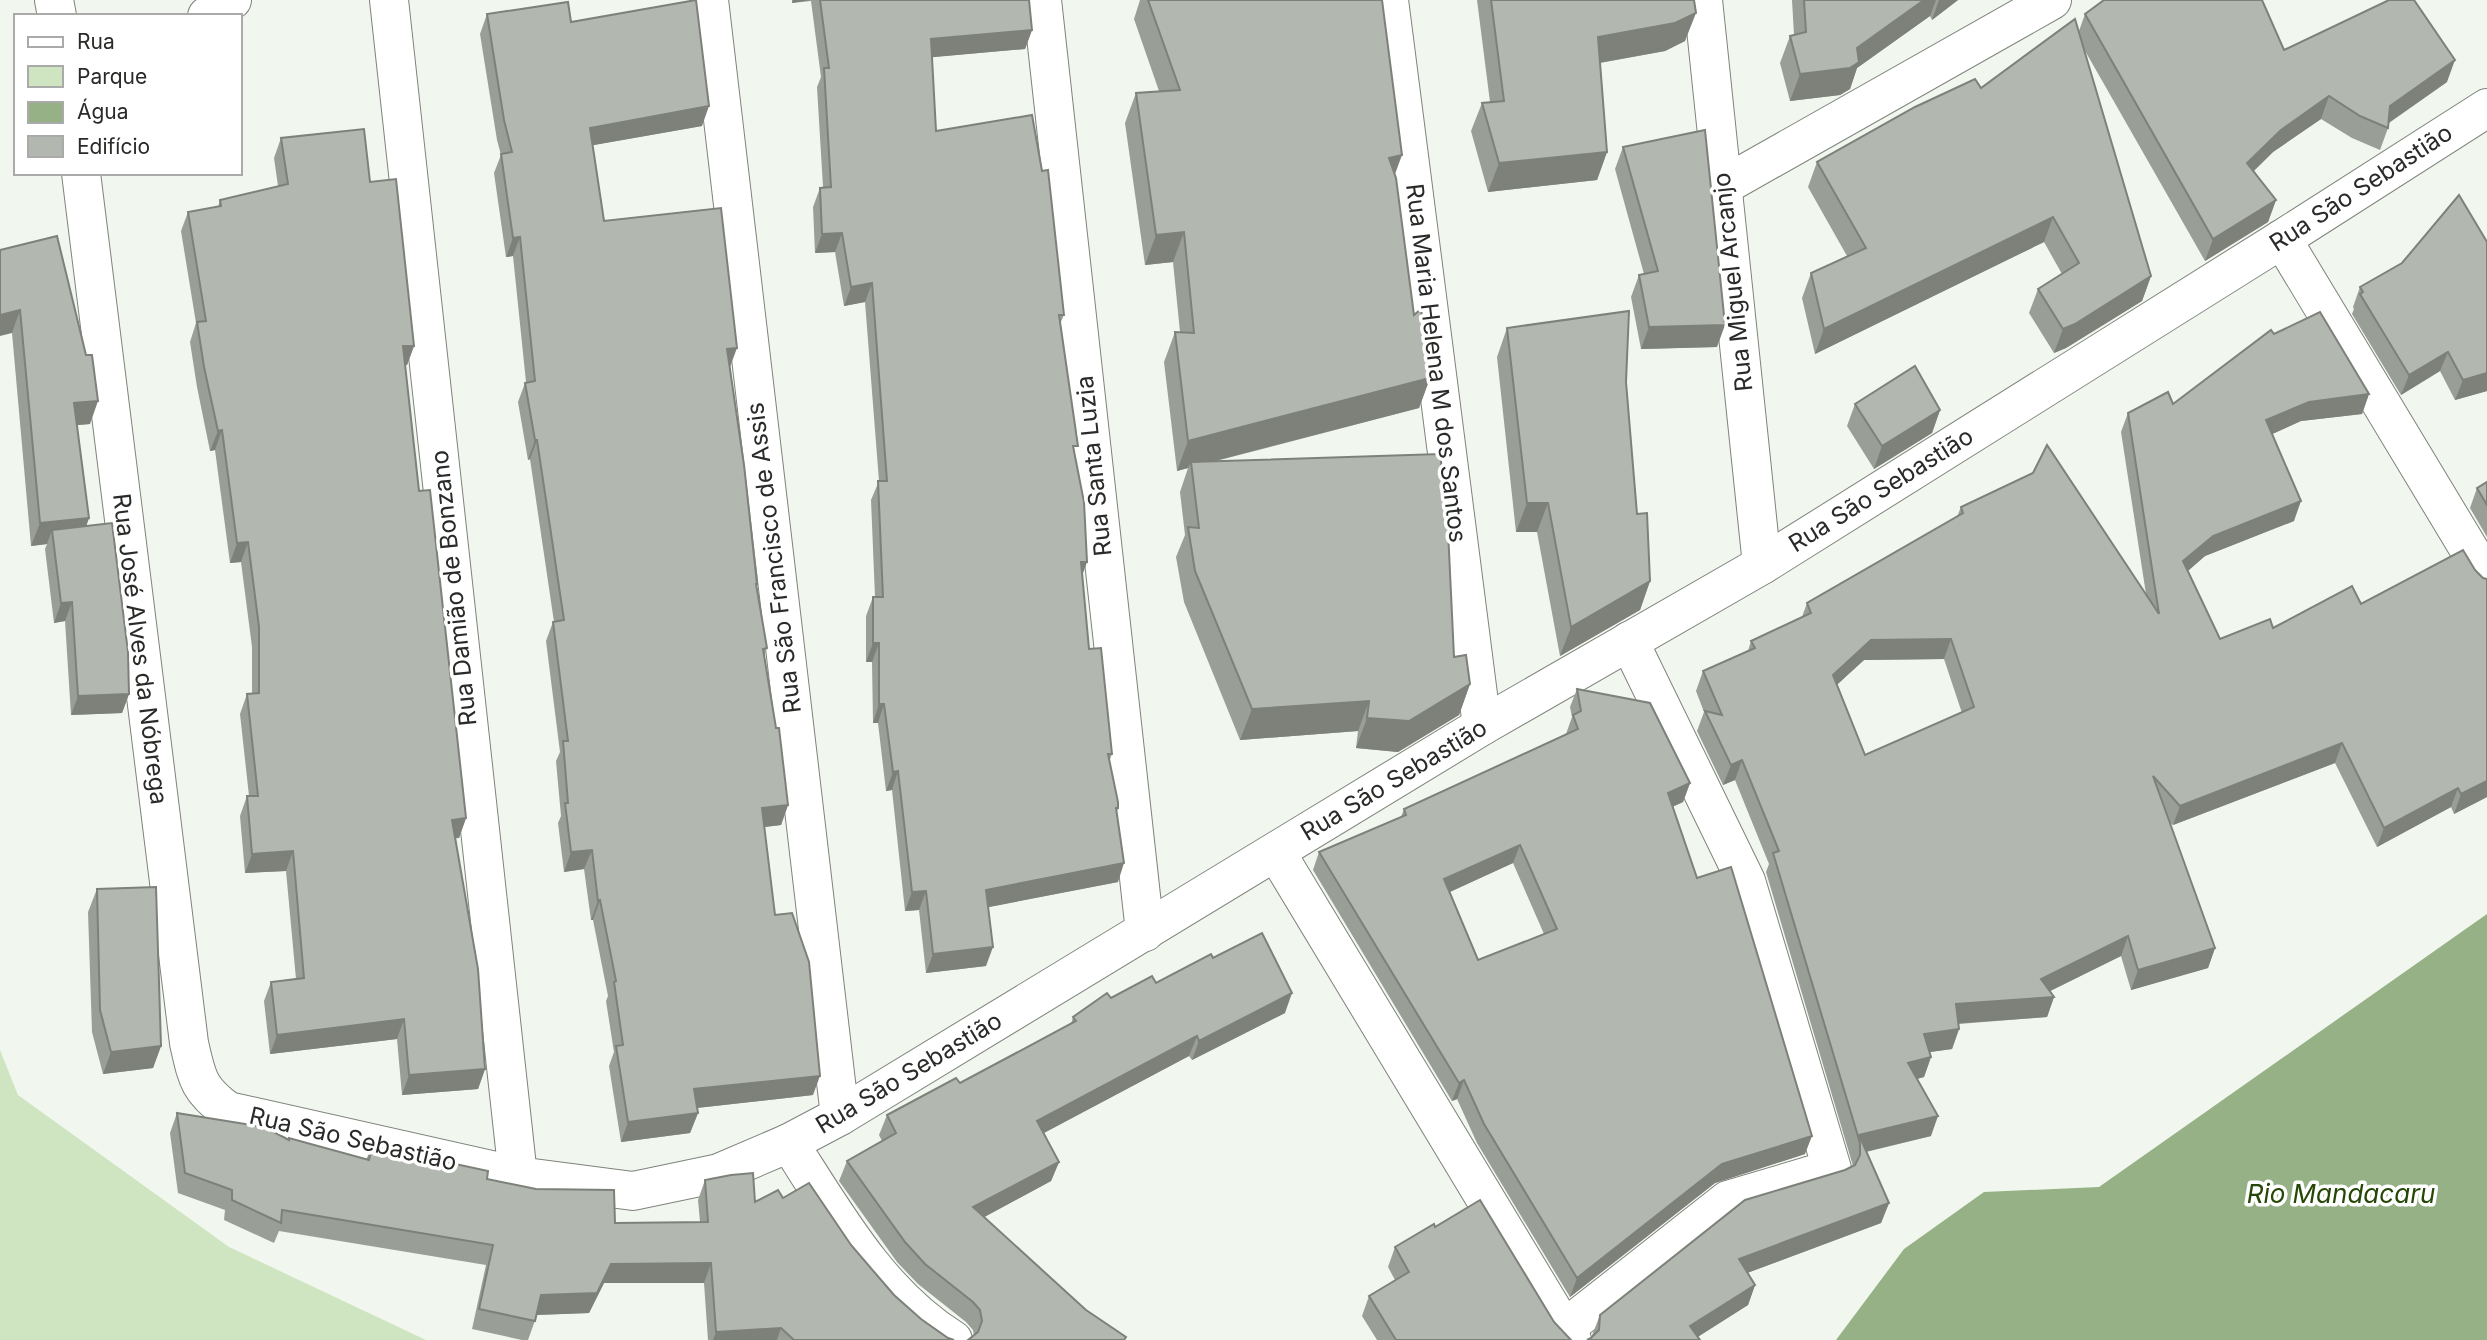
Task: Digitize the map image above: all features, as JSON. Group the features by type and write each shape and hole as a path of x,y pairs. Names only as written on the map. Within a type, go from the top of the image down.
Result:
{"street":[{"path":"210,14 232,0"},
{"name":"Rua Damião de Bonzano","path":"389,0 519,1176"},
{"name":"Rua São Francisco de Assis","path":"709,0 840,1116"},
{"name":"Rua Santa Luzia","path":"1042,0 1145,932"},
{"name":"Rua Maria Helena M dos Santos","path":"1389,0 1482,726"},
{"name":"Rua Miguel Arcanjo","path":"1703,0 1762,565"},
{"path":"1723,186 2043,2"},
{"name":"Rua São Sebastião","path":"228,1111 519,1176 633,1191 719,1173 789,1143 840,1116 1482,726 1762,565 2487,108"},
{"name":"Rua José Alves da Nóbrega","path":"81,175 189,1043 195,1071 207,1096 228,1111"},
{"path":"2283,239 2487,579"},
{"path":"1276,852 1568,1335 1728,1200 1832,1169 1746,881 1629,641"},
{"path":"789,1143 862,1257 930,1326 953,1340"}],"green space":[{"path":"0,1050 18,1095 229,1247 426,1340 0,1340"}],"water":[{"name":"Rio Mandacaru","path":"2487,914 2487,1340 1836,1340 1904,1249 1984,1192 2099,1187"}],"building":[{"path":"696,0 709,106 590,128 604,221 721,208 737,348 727,349 744,465 756,584 767,648 763,649 776,728 779,728 788,805 762,808 775,915 792,913 809,962 820,1076 694,1089 698,1113 628,1122 616,1046 623,1045 616,981 600,900 598,901 592,850 571,852 565,803 568,803 563,741 568,741 553,622 564,620 537,440 525,383 535,381 520,237 513,238 501,154 512,152 504,120 487,14 568,2 571,22"},
{"path":"820,0 1029,0 1032,30 931,39 936,131 1032,115 1042,171 1048,170 1064,315 1059,315 1078,446 1073,446 1084,502 1087,562 1081,562 1089,649 1101,648 1112,754 1108,754 1118,802 1116,808 1124,863 986,890 993,947 933,954 926,891 912,892 898,771 893,772 884,704 879,704 879,643 873,643 873,597 883,597 878,481 887,481 872,283 851,287 842,233 822,234 820,188 831,187 824,68 829,68"},
{"path":"1148,0 1382,0 1402,155 1389,158 1396,178 1414,315 1421,309 1430,378 1188,441 1175,332 1194,333 1184,232 1156,235 1136,93 1180,90"},
{"path":"1491,0 1694,0 1696,13 1675,23 1598,37 1607,152 1499,163 1482,103 1504,101"},
{"path":"1804,0 1924,0 1857,48 1859,62 1850,68 1800,74 1790,36 1806,32"},
{"path":"2104,0 2262,0 2284,50 2389,0 2414,0 2455,60 2390,106 2388,128 2360,116 2329,96 2281,130 2247,163 2276,200 2213,239 2085,14"},
{"path":"2075,19 2151,276 2063,329 2038,289 2079,263 2053,217 1824,329 1811,273 1866,248 1817,162 1915,107 1975,79 1981,88"},
{"path":"364,129 370,182 396,179 414,346 403,346 419,491 430,490 466,818 452,820 478,969 485,1069 409,1075 404,1019 277,1035 271,982 304,978 293,851 252,854 247,796 258,796 247,694 259,693 259,627 248,542 237,543 222,430 218,431 204,367 197,322 206,321 188,212 221,206 220,200 288,184 281,138"},
{"path":"1705,130 1725,325 1649,327 1639,275 1658,271 1623,147"},
{"path":"2459,195 2487,242 2487,373 2463,380 2448,352 2409,375 2360,294 2363,292 2360,287 2402,263"},
{"path":"57,236 86,355 92,355 98,401 74,403 89,518 40,523 20,310 0,315 0,250"},
{"path":"1629,311 1626,382 1637,514 1647,513 1650,581 1571,627 1548,503 1527,503 1507,328"},
{"path":"2320,312 2369,394 2309,402 2266,420 2301,501 2213,536 2183,561 2220,639 2270,619 2273,628 2352,586 2361,604 2463,550 2475,570 2487,579 2487,781 2461,794 2458,788 2384,828 2342,743 2180,806 2153,776 2215,948 2138,970 2128,936 2041,979 2054,997 1956,1004 1959,1029 1924,1034 1931,1057 1908,1063 1938,1116 1859,1135 1889,1203 1739,1259 1755,1285 1690,1326 1700,1340 1587,1340 1599,1330 1600,1315 1745,1200 1845,1170 1855,1165 1860,1155 1860,1143 1773,853 1779,851 1742,760 1731,765 1705,711 1722,715 1703,671 1755,648 1751,641 1811,613 1807,603 1963,513 1961,507 2033,473 2047,445 2159,614 2128,413 2168,392 2173,404 2271,330 2274,334","holes":["1951,639 1974,707 1865,755 1833,675 1871,640"]},
{"path":"1915,366 1940,410 1882,446 1855,404"},
{"path":"1440,454 1447,509 1454,657 1466,655 1470,684 1409,721 1367,718 1369,701 1252,709 1195,571 1188,527 1199,528 1191,462"},
{"path":"2487,482 2487,505 2477,488"},
{"path":"112,523 128,652 129,694 78,696 72,602 61,603 52,530"},
{"path":"1577,689 1650,703 1690,783 1668,793 1697,878 1731,867 1812,1136 1722,1164 1577,1278 1484,1124 1464,1080 1459,1083 1319,852 1406,815 1404,809 1578,729 1573,715 1581,711","holes":["1520,845 1557,929 1478,960 1444,879"]},
{"path":"156,887 161,1046 111,1052 100,1010 97,889"},
{"path":"1262,933 1292,993 1199,1041 1197,1036 1037,1121 1059,1162 973,1207 1086,1310 1126,1337 1124,1340 968,1340 978,1332 982,1321 980,1310 925,1264 905,1242 847,1161 896,1133 887,1115 956,1078 960,1083 1076,1021 1073,1017 1107,993 1111,998 1152,976 1156,983 1211,954 1213,958"},
{"path":"177,1113 264,1127 289,1140 369,1160 372,1146 488,1171 487,1179 536,1189 614,1190 615,1223 708,1222 705,1180 753,1173 755,1202 778,1190 783,1198 809,1183 851,1245 894,1295 921,1319 954,1340 794,1340 781,1328 716,1332 711,1263 611,1264 597,1293 541,1295 535,1321 479,1309 493,1245 282,1210 281,1223 232,1200 232,1190 185,1173"},
{"path":"1480,1200 1554,1322 1571,1340 1396,1340 1369,1296 1409,1272 1395,1247"}]}
